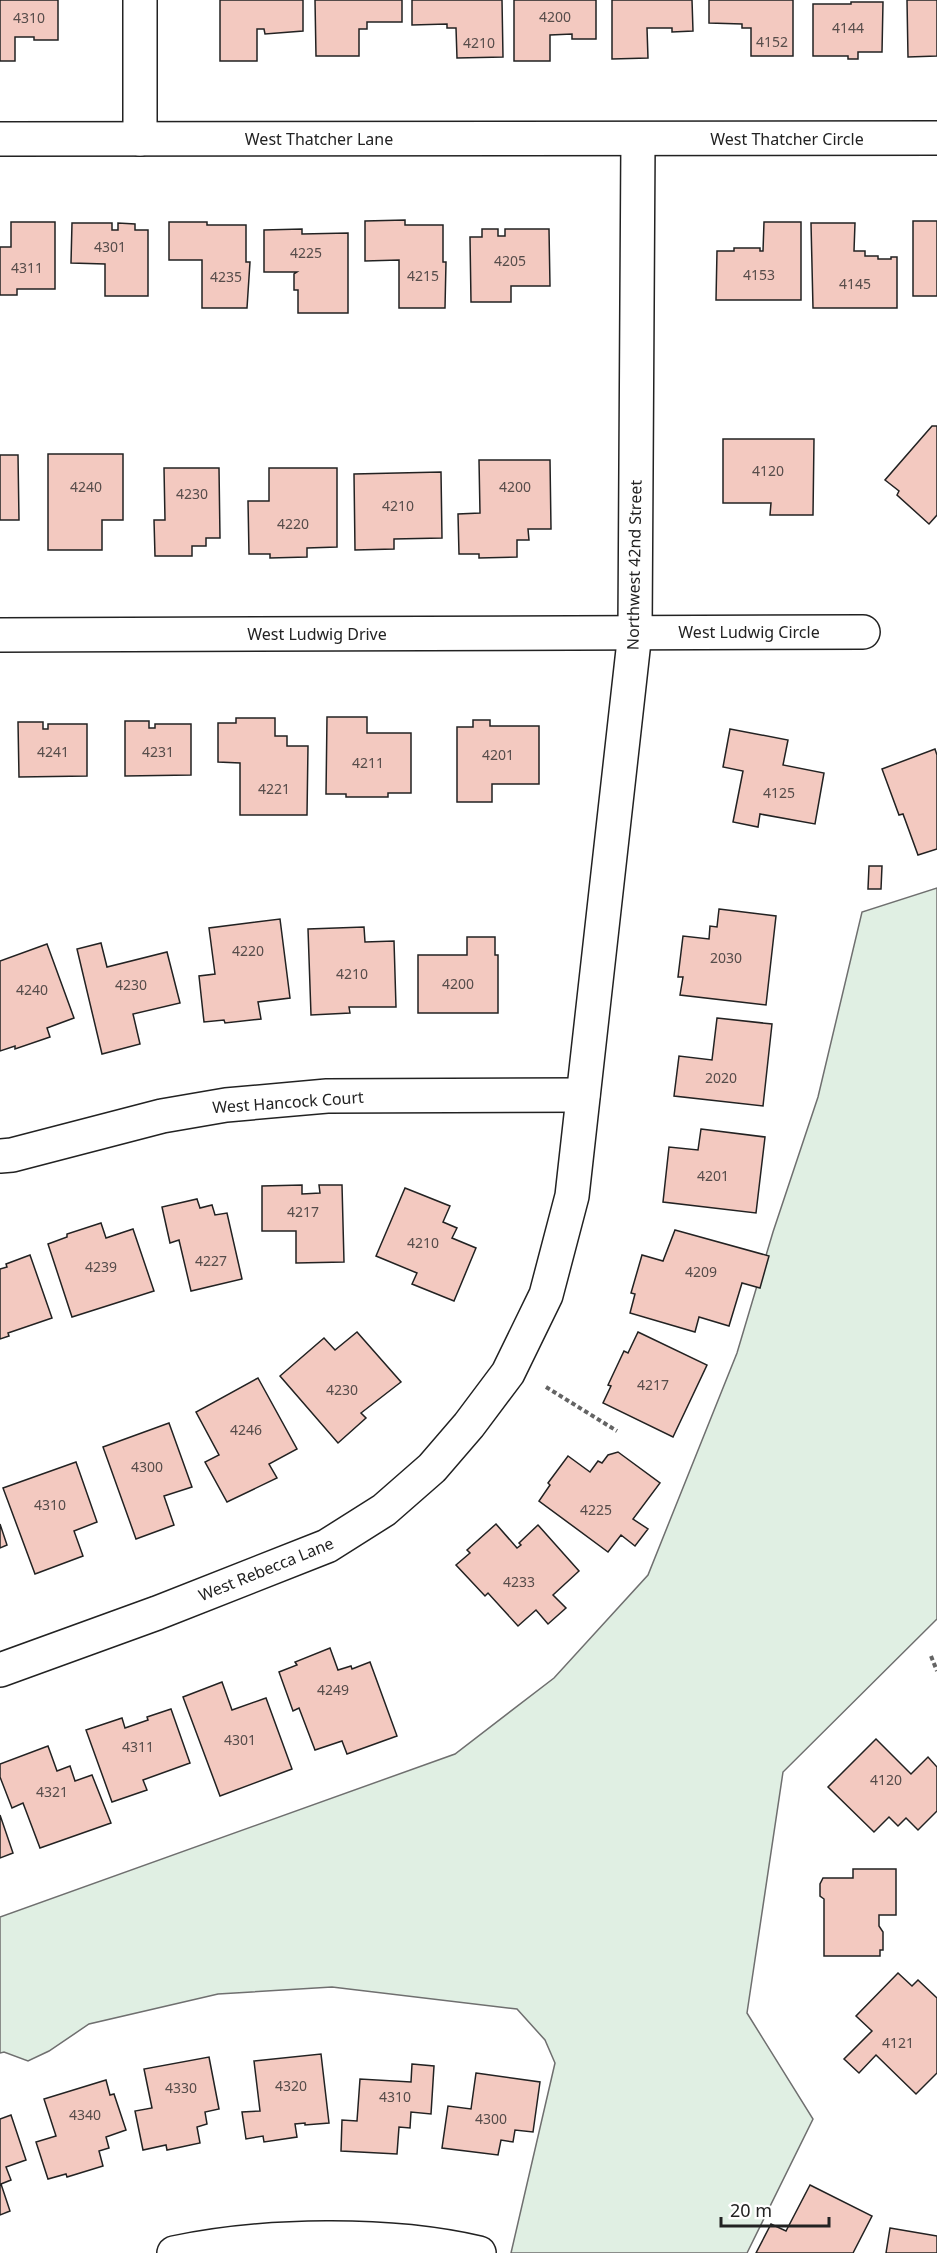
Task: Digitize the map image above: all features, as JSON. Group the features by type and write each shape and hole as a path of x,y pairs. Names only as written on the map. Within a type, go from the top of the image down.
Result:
{"street":[{"path":"140,0 140,139"},
{"name":"West Thatcher Circle","path":"638,140 937,138"},
{"name":"West Thatcher Lane","path":"0,140 638,140"},
{"name":"Northwest 42nd Street","path":"582,1095 635,632 638,140"},
{"name":"West Ludwig Circle","path":"635,632 862,632"},
{"name":"West Ludwig Drive","path":"0,635 635,632"},
{"name":"West Hancock Court","path":"0,1156 12,1155 162,1116 226,1105 327,1096 582,1095"},
{"name":"West Rebecca Lane","path":"0,1670 157,1613 327,1546 384,1510 432,1468 469,1425 508,1373 546,1295 572,1196 582,1095"},
{"path":"174,2253 253,2242 360,2239 427,2243 479,2253"}],"path":[{"path":"546,1387 617,1431"},
{"path":"931,1656 937,1671"}],"green space":[{"path":"937,888 937,1619 783,1772 747,2013 813,2119 747,2253 511,2253 555,2063 545,2040 517,2009 332,1987 218,1994 89,2024 49,2051 28,2061 4,2052 0,2053 0,1917 455,1754 554,1678 648,1575 737,1353 773,1232 818,1097 862,912"}],"building":[{"path":"0,0 58,0 58,40 15,37 15,61 0,61"},
{"path":"220,0 303,0 303,31 265,34 264,29 257,29 257,61 220,61"},
{"path":"315,0 402,0 402,22 367,22 367,29 359,29 359,56 316,56"},
{"path":"412,0 502,0 503,57 457,58 456,28 447,28 447,24 412,25"},
{"path":"514,0 596,0 596,39 572,39 572,34 550,35 550,61 514,61"},
{"path":"612,0 692,0 693,31 672,32 672,28 647,28 648,58 612,59"},
{"path":"709,0 793,0 793,56 751,56 751,28 742,28 742,24 709,23"},
{"path":"907,0 937,0 937,56 908,57"},
{"path":"851,2 883,2 882,52 858,52 858,59 848,59 848,56 813,56 813,4 851,4"},
{"path":"405,220 405,225 443,225 443,262 446,262 445,308 399,308 399,260 365,261 365,221"},
{"path":"913,221 937,221 937,296 913,296"},
{"path":"11,222 55,222 55,289 17,289 17,295 0,295 0,247 11,247"},
{"path":"169,222 246,225 246,262 250,262 247,308 202,308 202,260 169,260"},
{"path":"764,222 801,222 801,300 716,300 717,251 734,251 734,248 760,248 760,251 763,251"},
{"path":"72,223 112,223 112,230 118,230 118,223 135,224 135,230 148,230 148,296 105,296 105,264 71,263"},
{"path":"811,223 855,223 854,251 865,251 865,256 878,256 878,259 897,257 897,308 813,308"},
{"path":"302,229 302,234 348,233 348,313 298,313 298,290 294,290 294,274 297,272 264,272 264,230"},
{"path":"482,229 498,229 498,236 505,236 505,229 549,229 550,286 511,286 511,302 471,302 470,237 482,237"},
{"path":"932,426 937,426 937,515 929,524 897,495 899,491 885,480"},
{"path":"723,439 814,439 813,515 770,515 771,503 723,503"},
{"path":"48,454 123,454 123,520 102,520 102,550 48,550"},
{"path":"0,455 18,455 19,520 0,520"},
{"path":"479,460 550,460 551,529 528,529 529,540 517,540 517,557 479,558 479,554 459,554 458,514 480,513"},
{"path":"164,468 219,468 220,538 206,538 206,546 192,546 192,556 155,556 154,520 165,520"},
{"path":"269,468 337,468 337,547 307,548 307,557 270,558 270,554 249,554 248,501 269,501"},
{"path":"441,472 442,538 394,539 394,549 355,550 354,474"},
{"path":"327,717 367,717 367,733 411,733 411,793 388,793 388,797 346,797 346,794 326,794"},
{"path":"236,718 275,718 275,736 287,736 287,746 308,746 307,815 240,815 240,763 218,762 218,723 236,723"},
{"path":"473,720 490,720 490,726 539,726 539,784 492,784 492,802 457,802 457,727 473,727"},
{"path":"125,721 149,721 149,728 155,728 155,724 191,724 191,775 125,776"},
{"path":"18,722 43,722 43,729 48,729 48,724 87,724 87,776 19,777"},
{"path":"730,729 788,740 783,765 824,773 815,824 760,814 758,827 733,822 743,771 723,767"},
{"path":"935,749 937,755 937,849 918,855 903,814 899,815 882,769"},
{"path":"869,866 882,866 881,889 868,889"},
{"path":"719,909 776,916 766,1005 680,995 683,977 678,977 683,936 709,939 710,926 717,927"},
{"path":"280,919 290,998 258,1002 261,1019 225,1023 224,1020 204,1022 199,976 215,974 209,928"},
{"path":"364,927 365,942 394,941 396,1007 349,1007 350,1013 311,1015 308,929"},
{"path":"467,937 495,937 495,955 498,955 498,1013 418,1013 418,955 467,955"},
{"path":"101,943 107,967 167,952 180,1003 133,1014 140,1044 102,1054 77,949"},
{"path":"47,944 74,1018 47,1028 50,1037 15,1049 15,1046 0,1051 0,961"},
{"path":"717,1018 772,1024 763,1106 674,1096 679,1056 712,1060"},
{"path":"701,1129 765,1137 756,1213 663,1202 669,1147 698,1150"},
{"path":"302,1185 302,1194 320,1193 319,1185 342,1185 344,1262 296,1263 296,1231 262,1231 262,1186"},
{"path":"405,1188 450,1206 443,1222 457,1228 452,1238 476,1248 454,1301 412,1284 417,1273 376,1256"},
{"path":"197,1199 200,1208 212,1205 215,1215 227,1213 242,1279 191,1291 179,1240 170,1243 162,1207"},
{"path":"101,1223 106,1238 133,1229 154,1291 72,1317 48,1244 67,1237 67,1234"},
{"path":"675,1230 769,1256 760,1288 742,1283 729,1326 699,1317 695,1332 630,1313 635,1294 631,1293 642,1255 663,1261"},
{"path":"30,1255 52,1318 8,1333 9,1336 0,1339 0,1269 7,1267 6,1264"},
{"path":"357,1332 401,1382 361,1413 366,1418 338,1443 280,1376 324,1338 335,1350"},
{"path":"638,1332 707,1365 673,1437 603,1403 611,1386 608,1385 624,1351 628,1353"},
{"path":"258,1378 297,1449 269,1464 277,1478 227,1502 205,1462 219,1455 196,1412"},
{"path":"169,1423 192,1487 164,1496 174,1525 136,1539 103,1447"},
{"path":"618,1452 660,1483 633,1519 648,1529 635,1546 621,1535 608,1552 539,1501 550,1485 548,1483 568,1456 590,1472 598,1461 602,1463 608,1455"},
{"path":"76,1462 97,1522 74,1531 83,1556 35,1574 3,1488"},
{"path":"0,1524 7,1545 0,1548"},
{"path":"496,1524 517,1548 521,1545 519,1543 538,1525 579,1571 553,1595 566,1608 548,1624 536,1610 518,1626 488,1593 485,1596 456,1565 470,1553 467,1550"},
{"path":"330,1648 338,1670 351,1666 352,1669 370,1662 397,1736 347,1754 342,1741 315,1750 299,1708 293,1711 279,1672 297,1665 295,1662"},
{"path":"222,1682 232,1710 266,1698 292,1769 220,1796 183,1697"},
{"path":"171,1709 190,1763 143,1780 147,1790 112,1802 86,1730 122,1718 125,1728"},
{"path":"876,1739 911,1774 928,1757 937,1767 937,1811 918,1830 906,1818 898,1826 889,1817 874,1832 828,1787"},
{"path":"48,1746 57,1771 70,1766 75,1781 92,1775 111,1823 40,1848 23,1803 12,1808 0,1777 0,1764"},
{"path":"0,1815 13,1853 0,1858"},
{"path":"853,1869 896,1869 896,1915 879,1915 879,1926 883,1932 883,1950 880,1950 880,1956 824,1956 824,1899 820,1896 820,1884 823,1878 853,1878"},
{"path":"898,1973 912,1986 918,1980 937,1998 937,2073 916,2094 876,2055 859,2073 844,2059 872,2031 856,2016"},
{"path":"321,2054 329,2123 295,2124 297,2137 264,2142 263,2136 246,2139 242,2112 260,2111 254,2061"},
{"path":"209,2057 219,2109 205,2112 207,2124 197,2127 200,2143 167,2150 166,2145 143,2150 135,2111 152,2108 144,2069"},
{"path":"412,2064 434,2066 431,2114 411,2112 410,2128 399,2127 397,2154 341,2151 342,2120 357,2121 360,2079 411,2082"},
{"path":"476,2073 540,2082 533,2132 515,2130 513,2142 501,2140 498,2155 442,2148 448,2106 471,2109"},
{"path":"106,2080 110,2095 114,2094 126,2130 106,2137 109,2148 99,2151 103,2166 67,2177 66,2174 48,2179 36,2142 56,2136 44,2099"},
{"path":"11,2115 26,2160 6,2167 11,2180 1,2184 10,2211 0,2215 0,2119"},
{"path":"810,2185 872,2216 853,2253 756,2253 771,2224 786,2231"},
{"path":"890,2228 937,2236 937,2253 886,2253"}]}
